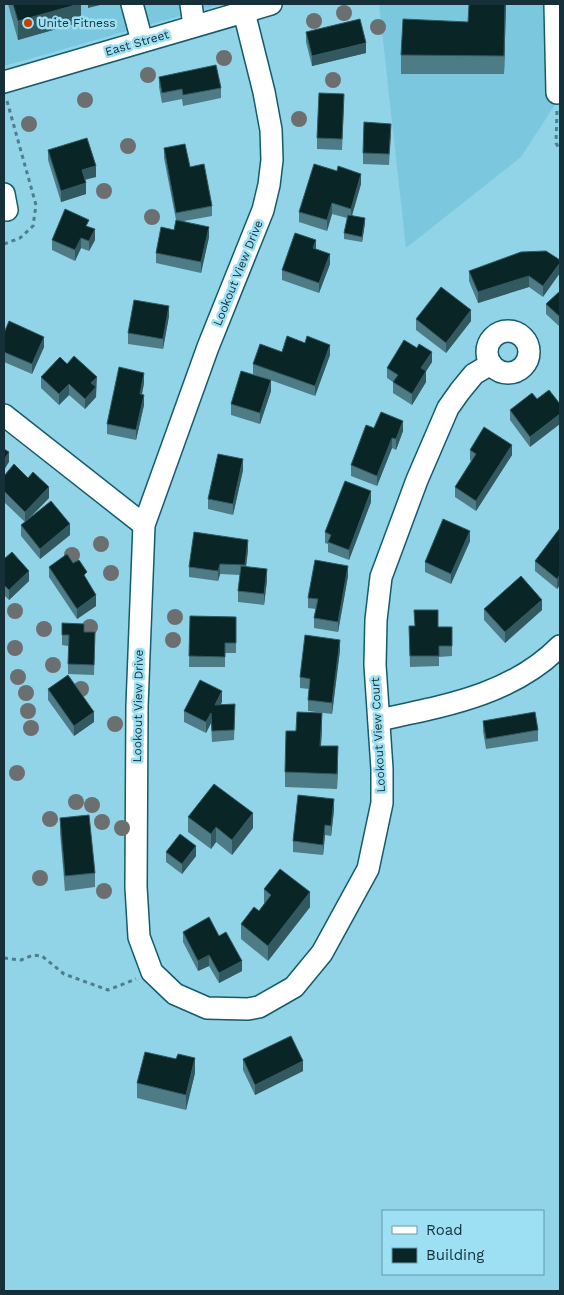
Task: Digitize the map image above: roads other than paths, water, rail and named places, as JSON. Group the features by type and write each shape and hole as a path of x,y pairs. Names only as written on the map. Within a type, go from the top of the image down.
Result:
{"street":[{"path":"132,4 142,41"},
{"path":"191,4 194,26"},
{"name":"East Street","path":"5,90 142,41 271,4"},
{"path":"555,4 558,57 556,93"},
{"name":"Lookout View Drive","path":"136,886 137,706 144,525 208,347 263,210 269,185 272,160 271,130 264,92 244,12"},
{"name":"Lookout View Court","path":"136,886 139,937 152,972 175,994 207,1008 248,1009 259,1007 294,987 322,954 368,869 382,803 382,769 375,665 376,620 381,577 417,480 448,408 474,374 491,364"},
{"path":"4,415 144,525"},
{"path":"379,720 453,705 510,682 537,667 560,646"}],"place":[{"name":"Unite Fitness","path":"28,23"}]}
